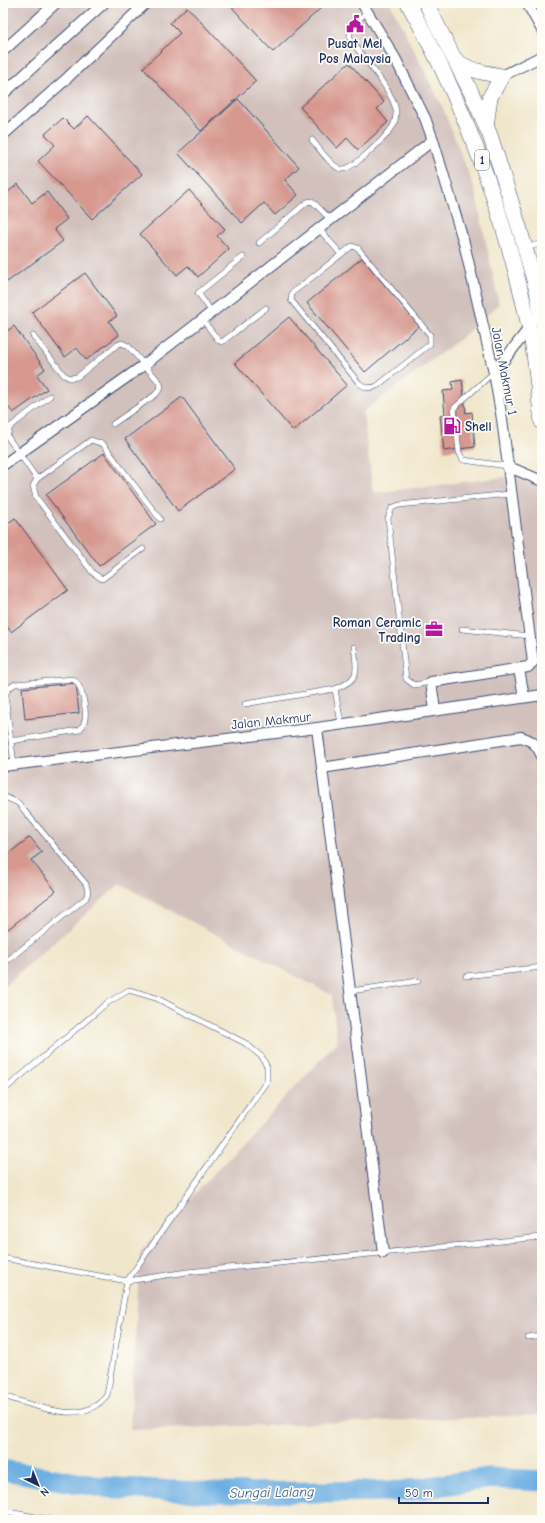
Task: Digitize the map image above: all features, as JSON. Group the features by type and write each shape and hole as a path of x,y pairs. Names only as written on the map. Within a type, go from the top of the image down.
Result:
{"main road":[{"name":"1","path":"408,3 456,99 488,176 536,323"},
{"name":"1","path":"426,3 456,60 486,128 539,290 536,323 542,422"},
{"path":"456,60 462,66 502,76 490,98 486,128"}],"street":[{"path":"3,51 56,3"},
{"path":"3,94 104,3"},
{"path":"3,135 64,81 146,3"},
{"name":"Jalan Makmur 1","path":"362,3 396,58 433,140 464,243 494,373 533,662 528,667 519,669 431,682"},
{"path":"527,3 542,30"},
{"path":"502,76 542,56"},
{"path":"3,465 144,365 433,140"},
{"path":"494,373 536,323"},
{"path":"507,466 542,481"},
{"path":"519,669 524,697"},
{"path":"431,682 435,710"},
{"name":"Jalan Makmur","path":"3,766 317,728 542,695"},
{"path":"317,728 384,1253"},
{"path":"322,768 521,737 532,741 539,748 542,757"}],"lane":[{"path":"312,140 334,166 341,169 349,168 373,148 393,126 396,111 390,93 350,39 349,32 352,26 368,11"},
{"path":"259,244 307,202 312,201 331,220"},
{"path":"319,229 340,253"},
{"path":"525,248 542,242"},
{"path":"352,246 358,248 430,335 430,344 377,386 370,389 359,383 290,300 292,293 340,253 352,246"},
{"path":"212,312 198,293 243,257"},
{"path":"202,319 219,341 222,342 266,308"},
{"path":"33,336 64,375 70,378 77,378 117,345 122,343 128,346 160,383 161,388 155,395 113,424"},
{"path":"494,373 454,408 459,452 463,460 507,466"},
{"path":"37,479 7,436 7,432 10,427 50,396"},
{"path":"143,549 102,579 98,577 93,573 36,497 33,486 37,479 91,440 96,440 102,444 160,519"},
{"path":"431,682 414,685 409,683 406,679 388,518 392,508 399,504 510,494"},
{"path":"462,628 530,636"},
{"path":"245,704 336,689 348,684 358,670 354,647"},
{"path":"11,741 79,730 84,724 86,716 81,688 78,682 73,679 37,682 16,684 9,688 5,695 11,741 14,764"},
{"path":"336,689 342,724"},
{"path":"3,796 18,803 86,884 88,892 86,898 3,964"},
{"path":"466,976 542,967"},
{"path":"351,991 418,981"},
{"path":"3,1091 107,1003 128,990 156,998 245,1043 262,1057 267,1067 267,1081 128,1281 107,1395 101,1403 91,1408 67,1413 3,1396"},
{"path":"3,1258 128,1281 186,1272 542,1237"},
{"path":"528,1338 542,1336"},
{"path":"3,1511 52,1520"}],"shaded area":[{"path":"3,3 390,3 442,106 475,190 499,304 460,339 363,412 373,493 538,473 542,511 542,1415 130,1430 140,1252 337,1042 332,995 120,884 3,987"}],"building":[{"path":"228,3 319,3 322,7 273,52"},
{"path":"187,7 256,81 201,131 143,68 180,33 170,23"},
{"path":"349,63 384,102 377,109 388,122 358,150 347,138 337,148 300,107"},
{"path":"238,99 299,167 285,180 298,195 275,215 264,203 242,223 178,153"},
{"path":"88,116 142,174 92,219 38,161 55,145 45,134 63,118 74,129"},
{"path":"18,184 32,203 47,192 67,219 54,229 63,241 7,282 3,276 3,196"},
{"path":"189,190 225,229 217,236 229,249 198,277 188,266 177,275 140,234"},
{"path":"362,258 419,326 365,372 307,303"},
{"path":"85,273 117,316 109,321 119,335 86,360 77,348 65,357 32,312"},
{"path":"289,317 347,385 293,431 235,363"},
{"path":"14,326 45,369 37,375 47,389 13,413 4,401 3,402 3,334"},
{"path":"462,380 466,413 472,412 475,447 444,451 440,416 445,415 443,391 453,390 452,382"},
{"path":"182,397 235,469 178,511 125,439"},
{"path":"104,453 156,524 99,566 46,495"},
{"path":"15,518 68,590 11,632 3,621 3,527"},
{"path":"76,683 79,713 25,719 22,688"},
{"path":"30,837 42,852 31,860 56,891 3,933 3,858"}],"waterway":[{"name":"Sungai Lalang","path":"3,1470 101,1487 217,1493 403,1491 489,1478 542,1481"}],"place":[{"name":"Pusat Mel Pos Malaysia","path":"355,24"},
{"name":"Shell","path":"452,426"},
{"name":"Roman Ceramic Trading","path":"434,629"}]}
